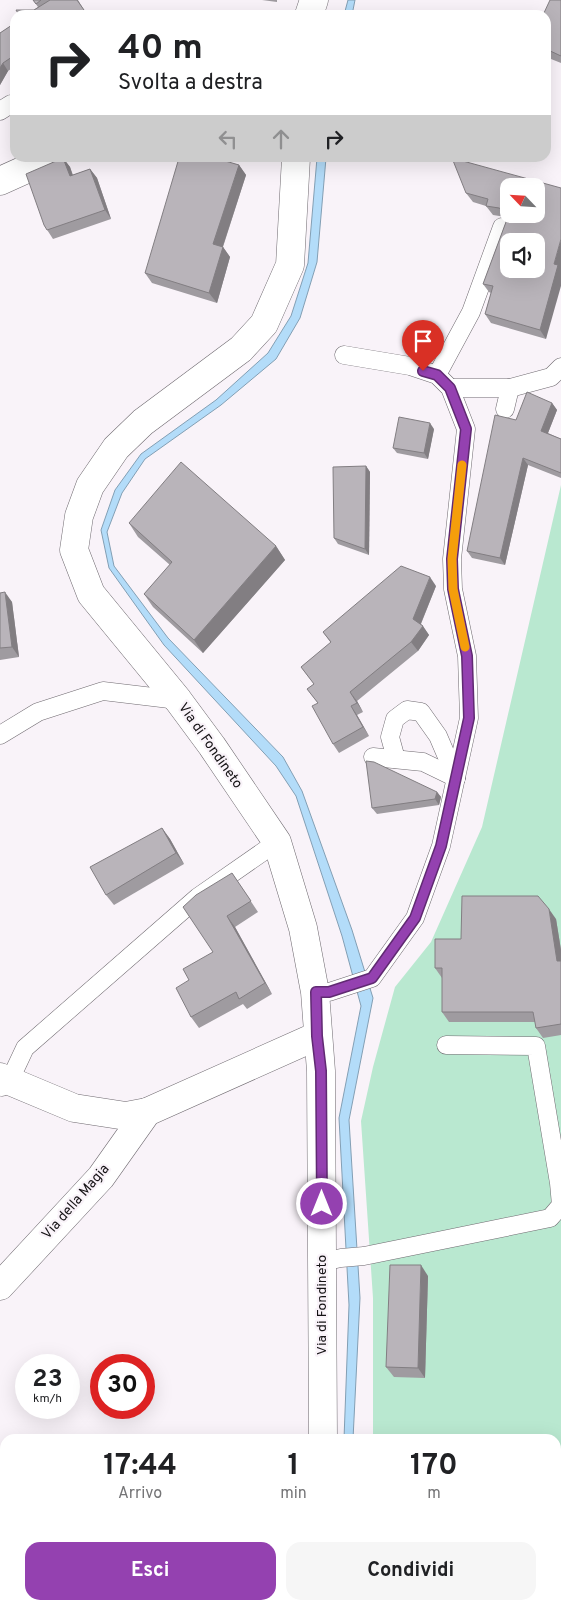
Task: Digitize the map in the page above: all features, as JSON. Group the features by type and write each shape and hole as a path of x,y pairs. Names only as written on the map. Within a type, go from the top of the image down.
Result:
{"street":[{"path":"0,181 42,162"},
{"name":"Via di Fondineto","path":"296,162 290,265 264,324 241,349 143,422 116,448 90,486 79,516 74,550 91,594 178,700 212,746 277,842 322,992 317,1036 321,1071 332,1260 323,1434"},
{"path":"3,1082 74,1108 126,1116 147,1112 317,1036"},
{"name":"Via della Magia","path":"0,1286 101,1177 147,1112"}],"lane":[{"path":"437,375 471,312 502,227"},
{"path":"322,992 372,978 415,918 441,846 469,718 467,656 453,589 452,559 466,429 450,388 437,375 410,366 344,355"},
{"path":"450,388 510,388 551,377 561,367"},
{"path":"504,409 510,388"},
{"path":"0,735 38,712 103,691 178,700"},
{"path":"396,759 390,738 394,719 407,710 421,712 438,736 456,778"},
{"path":"373,756 423,762 456,778"},
{"path":"3,1082 25,1048 198,897 277,842"},
{"path":"332,1260 364,1256 550,1218 561,1205 536,1046 446,1045"}],"green space":[{"path":"561,485 561,1434 373,1434 373,1298 361,1121 373,1067 395,987 431,942 482,827"}],"water":[{"path":"348,0 355,0 353,10 345,10"},
{"path":"317,162 326,162 317,262 300,318 276,359 221,405 145,459 122,493 107,532 114,566 168,638 283,757 302,791 352,930 373,998 349,1120 360,1298 353,1434 344,1434 349,1305 339,1118 361,1006 342,936 296,796 276,766 164,645 109,568 101,530 115,490 141,454 216,400 268,353 291,316 308,263"}],"building":[{"path":"33,0 41,0 36,4"},
{"path":"50,0 77,0 84,10 34,10"},
{"path":"550,0 561,0 561,56 551,51 551,10 545,10"},
{"path":"10,26 10,58 3,63 0,68 0,33"},
{"path":"54,162 65,162 70,176 90,169 105,210 47,230 26,174"},
{"path":"178,162 229,162 239,165 213,244 223,247 209,293 145,273"},
{"path":"454,162 467,162 525,178 500,178 500,208 486,206 488,199 466,193"},
{"path":"545,184 561,188 561,239 554,264 558,265 540,330 485,314 493,286 483,284 500,238 500,278 545,278 545,233 502,233 506,223 545,223"},
{"path":"527,392 552,403 541,431 561,439 561,473 523,458 500,558 467,551 495,415 516,420"},
{"path":"399,417 430,423 424,453 393,448"},
{"path":"181,462 276,546 194,640 144,594 172,562 129,523"},
{"path":"366,466 365,549 334,538 333,467"},
{"path":"401,566 430,577 413,619 423,626 411,642 350,692 357,703 351,706 363,727 333,744 312,706 318,703 307,689 314,684 301,667 331,642 323,632"},
{"path":"5,592 12,647 0,648 0,593"},
{"path":"366,761 374,762 437,792 435,799 372,808"},
{"path":"162,828 176,853 106,895 90,867"},
{"path":"232,873 251,901 227,916 265,983 239,999 236,992 191,1017 176,988 189,980 183,969 213,952 183,907 196,895"},
{"path":"462,896 538,896 549,909 557,961 561,961 561,1024 536,1028 533,1012 442,1012 442,968 435,968 435,939 461,939"},
{"path":"390,1265 421,1265 418,1368 386,1367"}],"slow traffic":[{"path":"462,465 452,559 453,589 465,647"}],"route":[{"path":"322,1204 321,1071 317,1036 316,992 329,992 372,978 415,918 441,846 469,718 467,656 453,589 452,559 466,429 450,388 437,375 423,371"}]}
